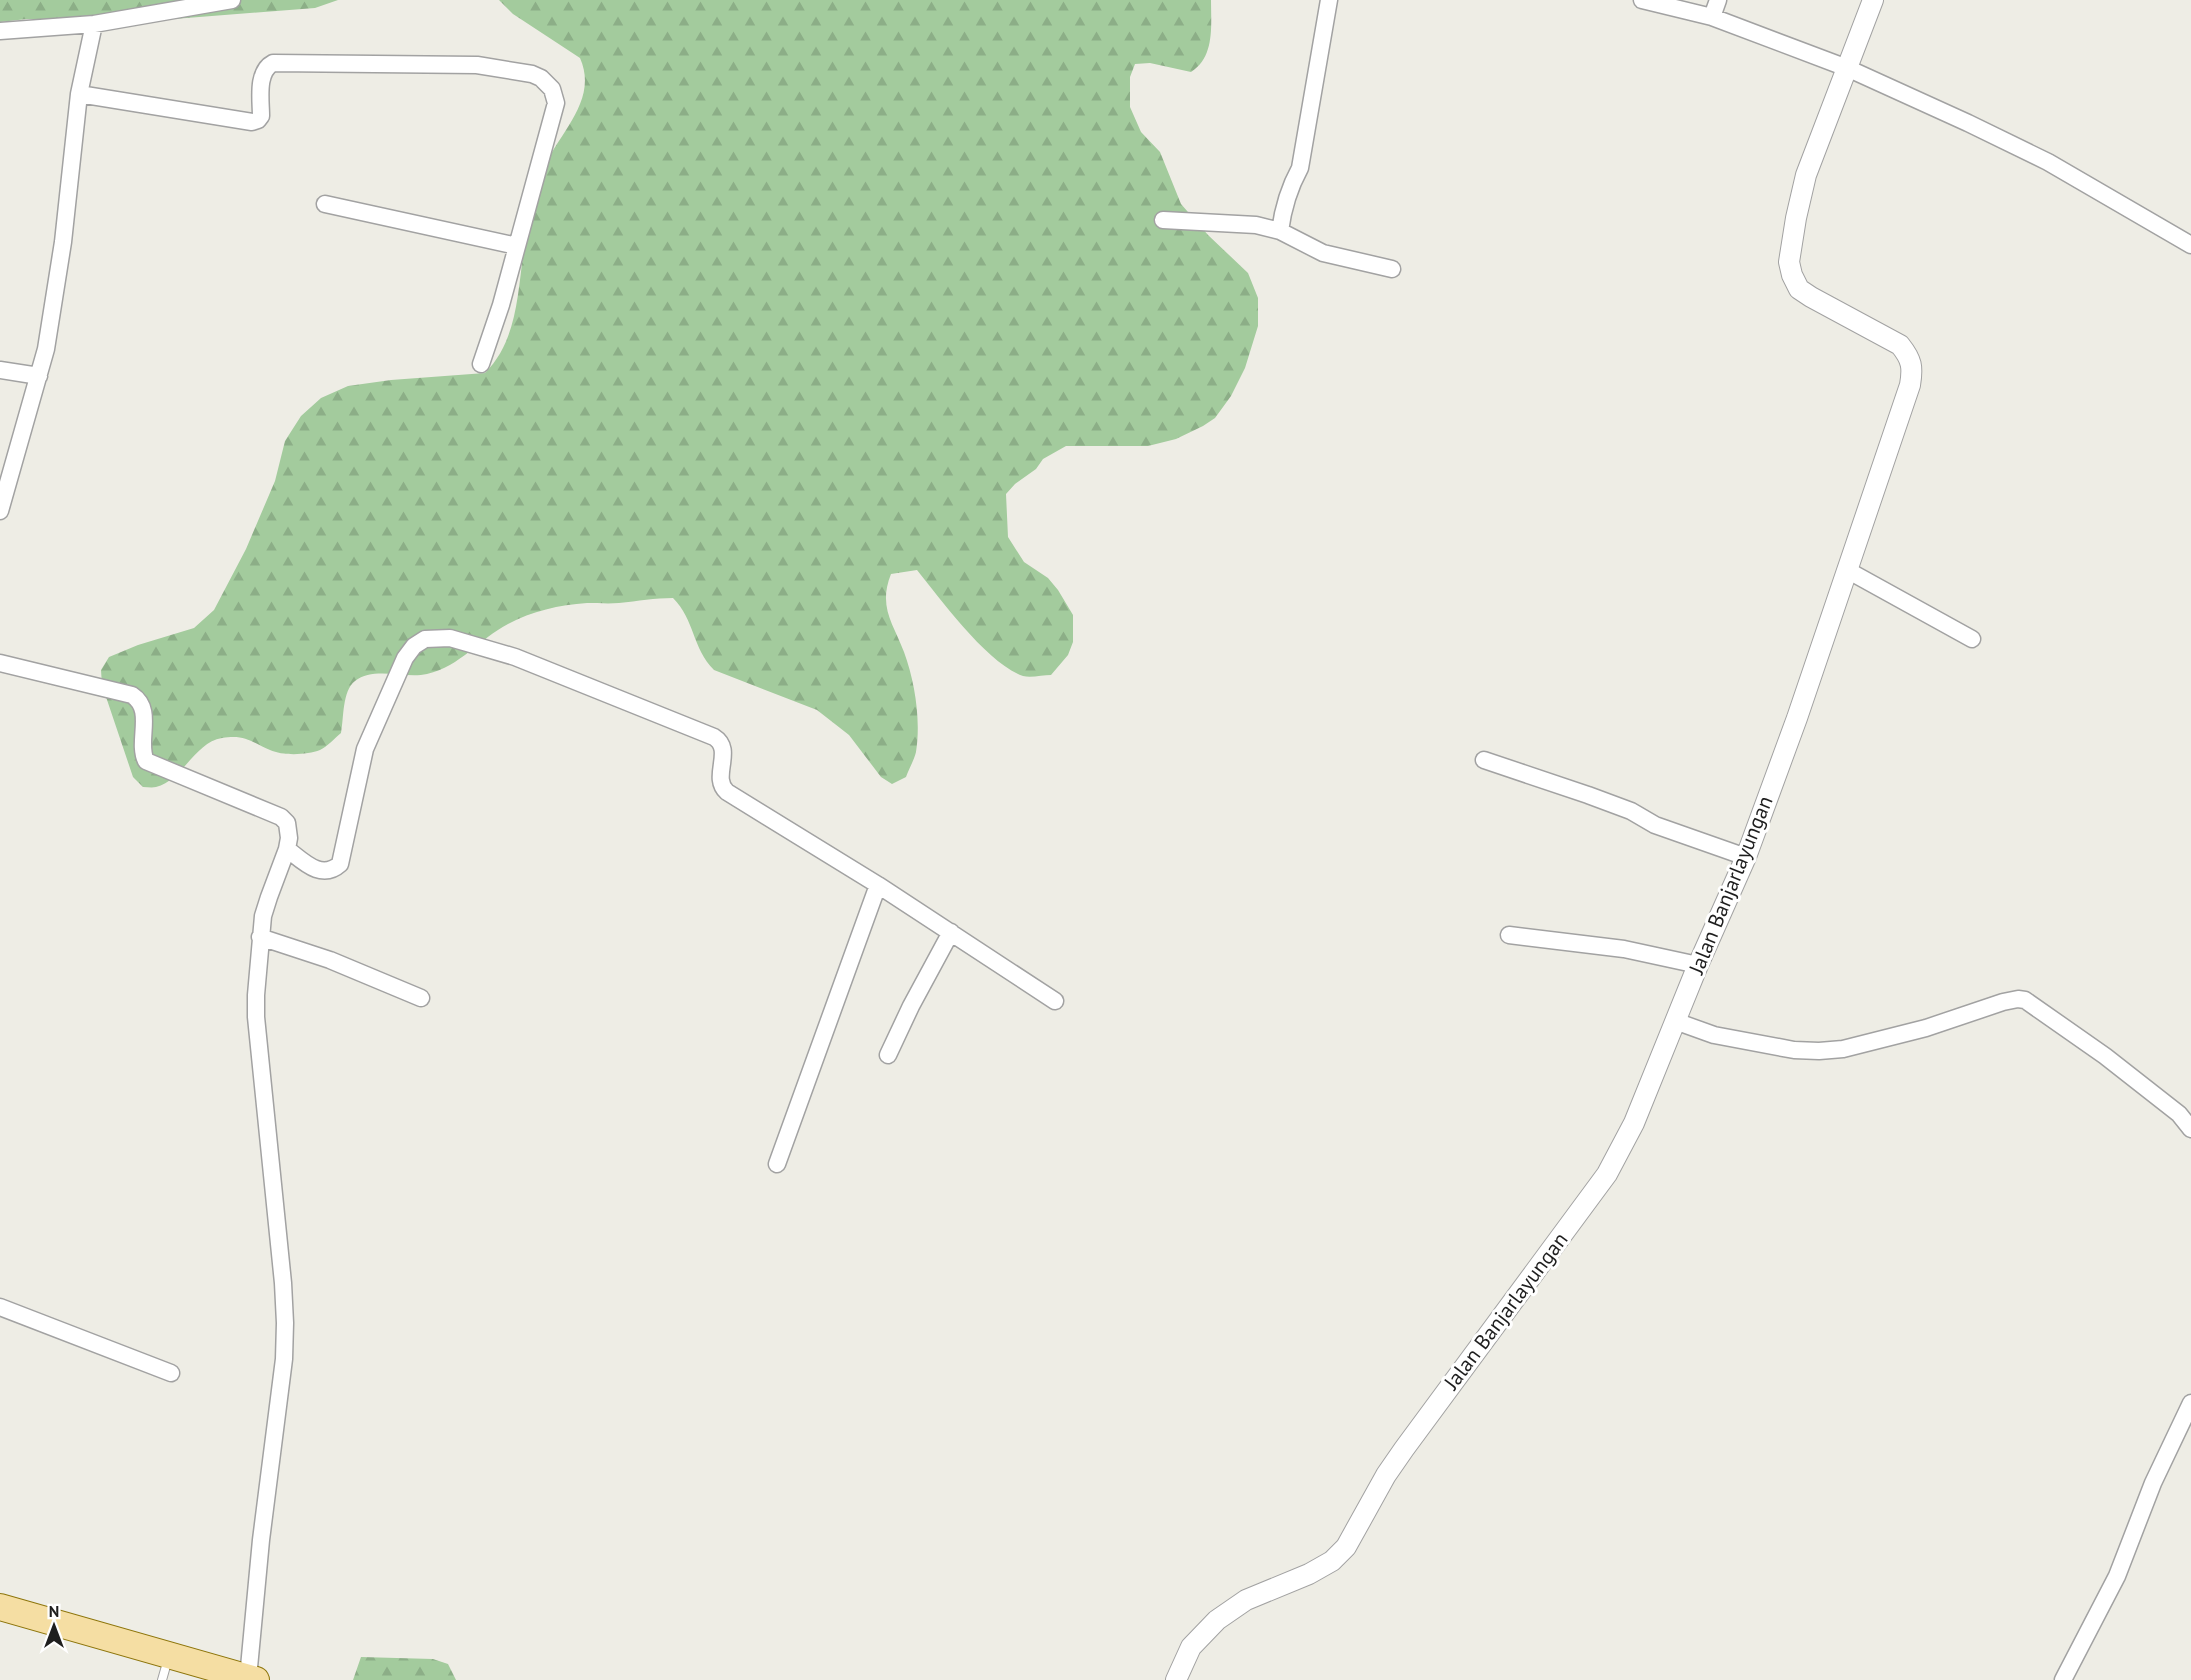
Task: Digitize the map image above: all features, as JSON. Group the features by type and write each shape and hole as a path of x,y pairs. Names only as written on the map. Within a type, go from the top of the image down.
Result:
{"main road":[{"path":"0,1607 165,1668 252,1679"}],"street":[{"path":"0,31 94,24 232,0"},
{"path":"1280,231 1282,214 1291,186 1300,168 1329,0"},
{"path":"1642,0 1712,17 1847,68 2048,162 2191,245"},
{"path":"1712,17 1718,0"},
{"name":"Jalan Banjarlayungan","path":"1176,1680 1191,1647 1216,1620 1246,1600 1324,1565 1346,1547 1386,1475 1404,1449 1607,1174 1634,1123 1698,965 1746,857 1797,718 1910,385 1912,369 1908,355 1900,345 1799,289 1791,268 1790,249 1806,175 1873,0"},
{"path":"0,511 46,349 63,242 79,94 94,24"},
{"path":"79,94 252,122 261,116 262,75 267,66 273,63 477,65 532,74 547,82 556,100 501,305 481,364"},
{"path":"325,204 517,246"},
{"path":"1163,220 1256,225 1280,231 1323,253 1392,269"},
{"path":"0,370 39,376"},
{"path":"1847,570 1972,639"},
{"path":"287,849 313,868 322,871 335,868 340,864 365,749 405,658 414,646 425,639 450,638 515,657 720,740 723,746 720,779 723,788 878,885 1055,1001"},
{"path":"0,663 136,698 140,701 144,711 146,761 281,817 289,829 287,849 269,897 260,937 256,995 257,1043 283,1283 285,1323 284,1359 261,1540 252,1679"},
{"path":"1484,760 1588,795 1630,811 1655,825 1746,857"},
{"path":"777,1164 878,885"},
{"path":"888,1055 910,1006 951,932"},
{"path":"1509,935 1624,949 1698,965"},
{"path":"260,937 330,960 421,998"},
{"path":"1675,1020 1714,1035 1794,1050 1819,1051 1843,1049 1926,1028 2003,1002 2025,1000 2105,1056 2179,1114 2191,1129"},
{"path":"0,1307 171,1373"},
{"path":"2063,1680 2117,1576 2153,1483 2191,1403"}],"green space":[{"path":"0,0 338,0 315,8 174,19 27,19 0,22"},
{"path":"499,0 1211,0 1210,40 1199,66 1191,72 1150,63 1135,64 1130,77 1130,107 1141,132 1160,152 1181,204 1208,235 1248,273 1258,298 1258,326 1245,368 1231,396 1215,418 1203,426 1176,439 1148,446 1066,446 1043,459 1036,469 1015,484 1006,494 1008,537 1024,562 1048,578 1058,590 1073,615 1073,642 1068,655 1051,675 1026,677 1009,669 995,659 966,630 917,570 891,574 887,586 886,606 908,664 917,714 916,752 906,777 892,784 881,777 849,735 817,710 714,670 701,653 686,615 673,598 587,603 546,609 508,624 460,659 439,670 418,675 371,674 363,677 355,681 348,691 341,733 328,745 315,752 281,753 242,738 222,738 204,746 174,777 165,783 154,787 143,787 133,777 102,685 101,670 109,657 138,645 194,628 214,610 246,549 275,481 285,441 301,416 321,398 348,386 391,380 485,373 506,342 516,306 528,223 536,192 550,156 581,103 584,74 580,58 513,14"},
{"path":"361,1657 433,1659 448,1664 456,1680 353,1680"}]}
